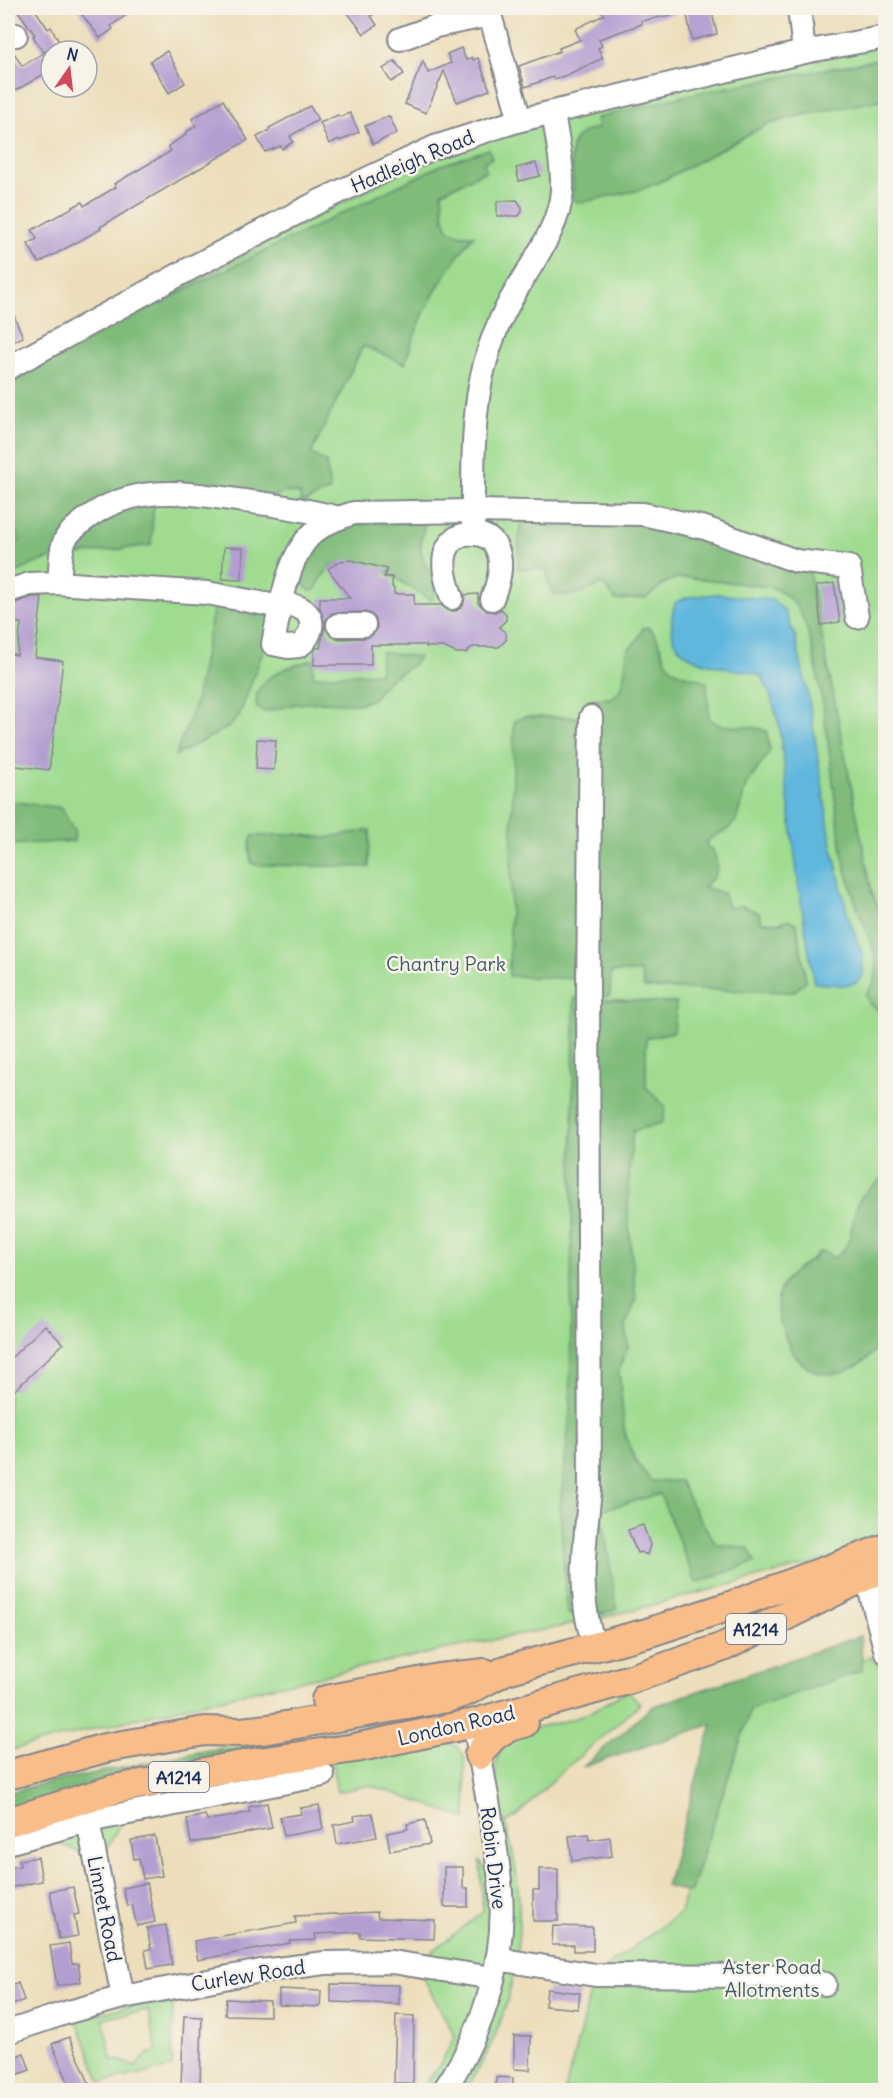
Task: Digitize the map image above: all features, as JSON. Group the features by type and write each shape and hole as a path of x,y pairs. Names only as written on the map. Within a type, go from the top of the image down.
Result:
{"main road":[{"name":"London Road","path":"8,1775 105,1748 205,1731 268,1730 447,1698 467,1691 506,1670 596,1648 697,1617 885,1548"},
{"name":"London Road","path":"8,1822 115,1789 259,1762 355,1748 475,1723 622,1682 723,1647 876,1571"},
{"path":"205,1731 238,1719 367,1692 439,1678 506,1670"},
{"path":"479,1755 494,1736 507,1726 540,1719 585,1704 622,1682"},
{"path":"467,1691 475,1723"}],"street":[{"path":"799,8 804,52"},
{"path":"400,39 490,11 520,120"},
{"name":"Hadleigh Road","path":"8,368 193,267 384,170 435,147 520,120 804,52 885,37"},
{"path":"473,534 478,394 485,363 495,330 559,211 562,179 553,113"},
{"path":"59,583 63,547 72,530 96,512 130,498 174,492 348,512 473,511 643,514 705,528 795,561 849,567 857,617"},
{"path":"348,512 315,531 302,546 294,562 273,644 288,647 299,646 323,625 364,625"},
{"path":"452,598 445,574 446,554 449,545 460,536 473,534 490,539 499,555 498,584 492,599"},
{"path":"8,591 30,584 59,583 207,592 282,605 305,612 323,625"},
{"path":"591,717 588,988 590,1490 584,1553 586,1612 596,1648"},
{"path":"876,1571 885,1653"},
{"name":"Robin Drive","path":"444,2091 476,2032 495,1968 501,1913 501,1892 475,1723"},
{"path":"8,1843 88,1821 320,1782"},
{"name":"Linnet Road","path":"88,1821 123,1997"},
{"name":"Curlew Road","path":"8,2032 64,2013 123,1997 261,1971 325,1962 392,1962 596,1975 767,1976 812,1980 825,1984"}],"green space":[{"name":"Chantry Park","path":"885,37 885,1545 581,1623 283,1684 8,1751 8,381 385,180 435,147"},
{"path":"885,58 885,99 766,125 660,182 639,190 578,203 572,196 571,154 573,145 577,138 585,132 598,128 596,118 691,94"},
{"path":"489,149 492,158 484,162 486,171 442,192 444,220 449,230 461,235 474,235 452,264 433,296 410,346 405,364 363,346 311,454 326,462 330,490 301,504 300,494 286,492 267,499 129,492 51,558 8,577 8,547 20,541 8,513 8,385 84,339 441,165"},
{"path":"154,503 151,545 67,556 70,541 99,516"},
{"path":"425,522 421,548 422,557 434,582 434,595 431,601 382,569 340,562 331,566 315,590 310,591 298,579 298,561 336,525"},
{"path":"520,522 643,522 705,535 809,570 872,893 885,922 885,1010 872,1007 866,994 873,984 876,960 844,862 815,659 807,631 795,604 784,594 770,587 691,578 676,578 665,583 646,598 616,600 602,584 578,593 559,595 553,593 549,585 547,569 518,569"},
{"path":"218,604 271,612 268,638 239,716 229,727 175,756 195,704 213,611"},
{"path":"647,627 655,635 671,668 707,683 709,717 713,722 727,726 753,727 767,732 770,751 746,786 736,821 727,830 706,843 707,847 713,850 717,867 715,875 703,887 723,893 728,907 734,908 741,905 759,913 762,922 780,923 788,919 797,924 806,981 794,992 644,988 641,972 611,972 610,996 591,996 594,699 611,698 619,692 623,683 627,651 637,640 643,628"},
{"path":"381,652 419,657 413,665 393,677 373,699 359,704 323,702 296,704 265,712 257,708 256,698 260,689 266,681 284,669 313,660 313,676 380,673"},
{"path":"524,717 587,717 583,979 509,976 514,721"},
{"path":"8,801 62,808 71,826 75,829 74,841 8,845"},
{"path":"370,830 369,867 259,865 252,864 251,861 250,846 253,836 295,834 325,838"},
{"path":"574,998 676,1003 674,1032 646,1038 646,1087 666,1107 662,1123 633,1131 628,1216 636,1300 626,1325 628,1347 619,1371 625,1436 637,1463 651,1481 680,1481 695,1511 716,1544 748,1548 755,1562 696,1583 660,1494 601,1510 617,1609 582,1620 567,1613 560,1507 570,1413"},
{"path":"885,1176 885,1326 881,1340 871,1355 848,1370 824,1374 815,1371 806,1367 799,1360 787,1341 778,1312 777,1302 781,1287 789,1277 819,1253 825,1252 833,1258 841,1252 850,1237 858,1203 865,1192"},
{"path":"860,1636 863,1670 751,1709 690,1893 666,1886 712,1724 583,1767 652,1707"},
{"name":"Aster Road Allotments","path":"870,1657 886,1672 885,2090 565,2090 595,1975 680,1913 723,1745 752,1696"},
{"path":"627,1691 632,1695 640,1704 556,1777 517,1816 505,1823 498,1804 496,1763 501,1749 509,1739 521,1732 582,1716"},
{"path":"390,1722 393,1736 8,1820 8,1793 36,1785 209,1750 290,1741"},
{"path":"448,1742 458,1747 464,1756 467,1819 371,1785 337,1792 330,1751"},
{"path":"122,1820 103,1856 89,1857 51,1839"},
{"path":"505,1823 514,1859 519,1919 517,1949 505,2009 481,2065 465,2090 421,2090 441,2063 455,2036 421,1974 425,1957 483,1912 480,1861 500,1890 491,1828"},
{"path":"173,1996 172,2068 101,2082 76,2019","holes":["148,2010 157,2051 149,2053 135,2066 112,2060 103,2019"]}],"water":[{"path":"717,594 773,600 785,612 795,636 808,695 831,841 847,913 863,955 863,975 856,983 844,985 814,983 799,889 779,724 762,677 754,673 703,662 681,650 675,641 672,621 676,602 689,597"}],"building":[{"path":"16,8 34,8 48,29 51,27 58,39 39,39 39,46 33,36 35,35"},
{"path":"77,8 136,8 111,26 113,29 100,38"},
{"path":"344,8 383,8 371,16 377,25 364,34"},
{"path":"601,8 676,8 676,14 641,21 642,24 599,39 602,46 598,48 603,58 567,75 554,79 553,77 525,87 519,66 560,51 559,48 580,40 575,29 604,15"},
{"path":"711,8 717,34 692,40 686,11"},
{"path":"8,47 11,48 22,66 39,56 39,77 15,91 8,80"},
{"path":"461,48 466,60 472,57 473,60 478,58 490,90 457,102 444,71 426,113 405,104 423,61 428,73 451,63 447,54"},
{"path":"167,51 185,83 169,93 150,61"},
{"path":"395,61 404,74 391,82 383,69"},
{"path":"223,100 248,140 100,227 101,229 39,263 28,244 37,239 32,230 82,202 84,206 116,187 114,184 171,151 168,146 196,126 192,119"},
{"path":"310,106 318,120 290,136 293,142 282,149 281,146 265,152 257,137"},
{"path":"350,113 359,132 329,144 320,123 338,115 340,117"},
{"path":"389,116 397,133 373,144 365,126"},
{"path":"536,163 540,176 519,181 516,168"},
{"path":"517,200 522,207 519,216 497,216 497,201"},
{"path":"8,302 23,337 8,344"},
{"path":"224,547 243,548 242,580 222,579"},
{"path":"351,560 387,569 384,577 392,577 394,594 414,594 414,605 441,605 449,611 456,611 463,606 465,595 478,594 478,603 487,611 495,612 501,609 506,614 506,620 499,627 506,633 506,640 499,647 472,647 466,653 456,653 443,647 426,647 426,645 371,645 371,665 314,665 314,651 320,648 325,626 331,636 338,639 365,638 376,631 376,619 365,612 332,613 325,624 320,609 320,598 350,598 328,569 340,561"},
{"path":"834,583 840,622 821,625 816,586"},
{"path":"32,597 42,597 35,657 63,661 49,770 8,765 8,653 17,655 21,623 12,622 15,603"},
{"path":"257,739 276,740 274,770 256,769"},
{"path":"45,1325 63,1344 14,1391 8,1384 8,1361"},
{"path":"643,1525 650,1545 647,1555 637,1553 628,1530"},
{"path":"267,1803 272,1828 191,1843 187,1819 205,1815 207,1820 228,1817 250,1812 249,1807"},
{"path":"319,1805 323,1829 284,1836 280,1817 301,1814 300,1808"},
{"path":"372,1813 377,1837 337,1844 334,1825 355,1821 354,1816"},
{"path":"425,1820 430,1844 390,1851 387,1833 408,1829 407,1824"},
{"path":"588,1834 589,1840 610,1837 612,1856 572,1861 569,1836"},
{"path":"155,1836 162,1876 143,1879 139,1858 134,1859 131,1840"},
{"path":"38,1857 42,1881 8,1888 8,1868 20,1866 19,1860"},
{"path":"444,1867 463,1867 463,1888 468,1888 468,1907 444,1907"},
{"path":"539,1869 558,1869 558,1921 533,1921 533,1890 539,1890"},
{"path":"147,1883 155,1922 137,1926 132,1905 127,1906 123,1888"},
{"path":"73,1887 79,1914 74,1915 78,1936 59,1939 50,1891"},
{"path":"377,1912 378,1918 435,1920 434,1939 360,1937 360,1932 315,1934 316,1940 289,1941 290,1943 198,1960 194,1941 296,1923 295,1916"},
{"path":"166,1925 172,1965 148,1969 145,1950 151,1949 147,1928"},
{"path":"553,1926 593,1927 593,1951 574,1951 574,1945 552,1945"},
{"path":"69,1943 72,1964 78,1963 81,1982 57,1986 50,1946"},
{"path":"18,1983 24,2000 8,2007 8,1987"},
{"path":"331,1984 399,1985 399,2004 331,2002"},
{"path":"279,1989 321,1991 320,2007 279,2005"},
{"path":"547,1989 580,1993 578,2009 545,2006"},
{"path":"226,1999 270,2001 270,2016 225,2015"},
{"path":"396,2015 414,2016 413,2083 394,2083"},
{"path":"184,2016 202,2017 200,2084 181,2084"},
{"path":"514,2036 531,2036 530,2070 514,2069"},
{"path":"69,2037 92,2091 72,2091 52,2044"},
{"path":"24,2053 30,2070 8,2078 8,2059"},
{"path":"496,2077 513,2078 513,2091 496,2091"}]}
